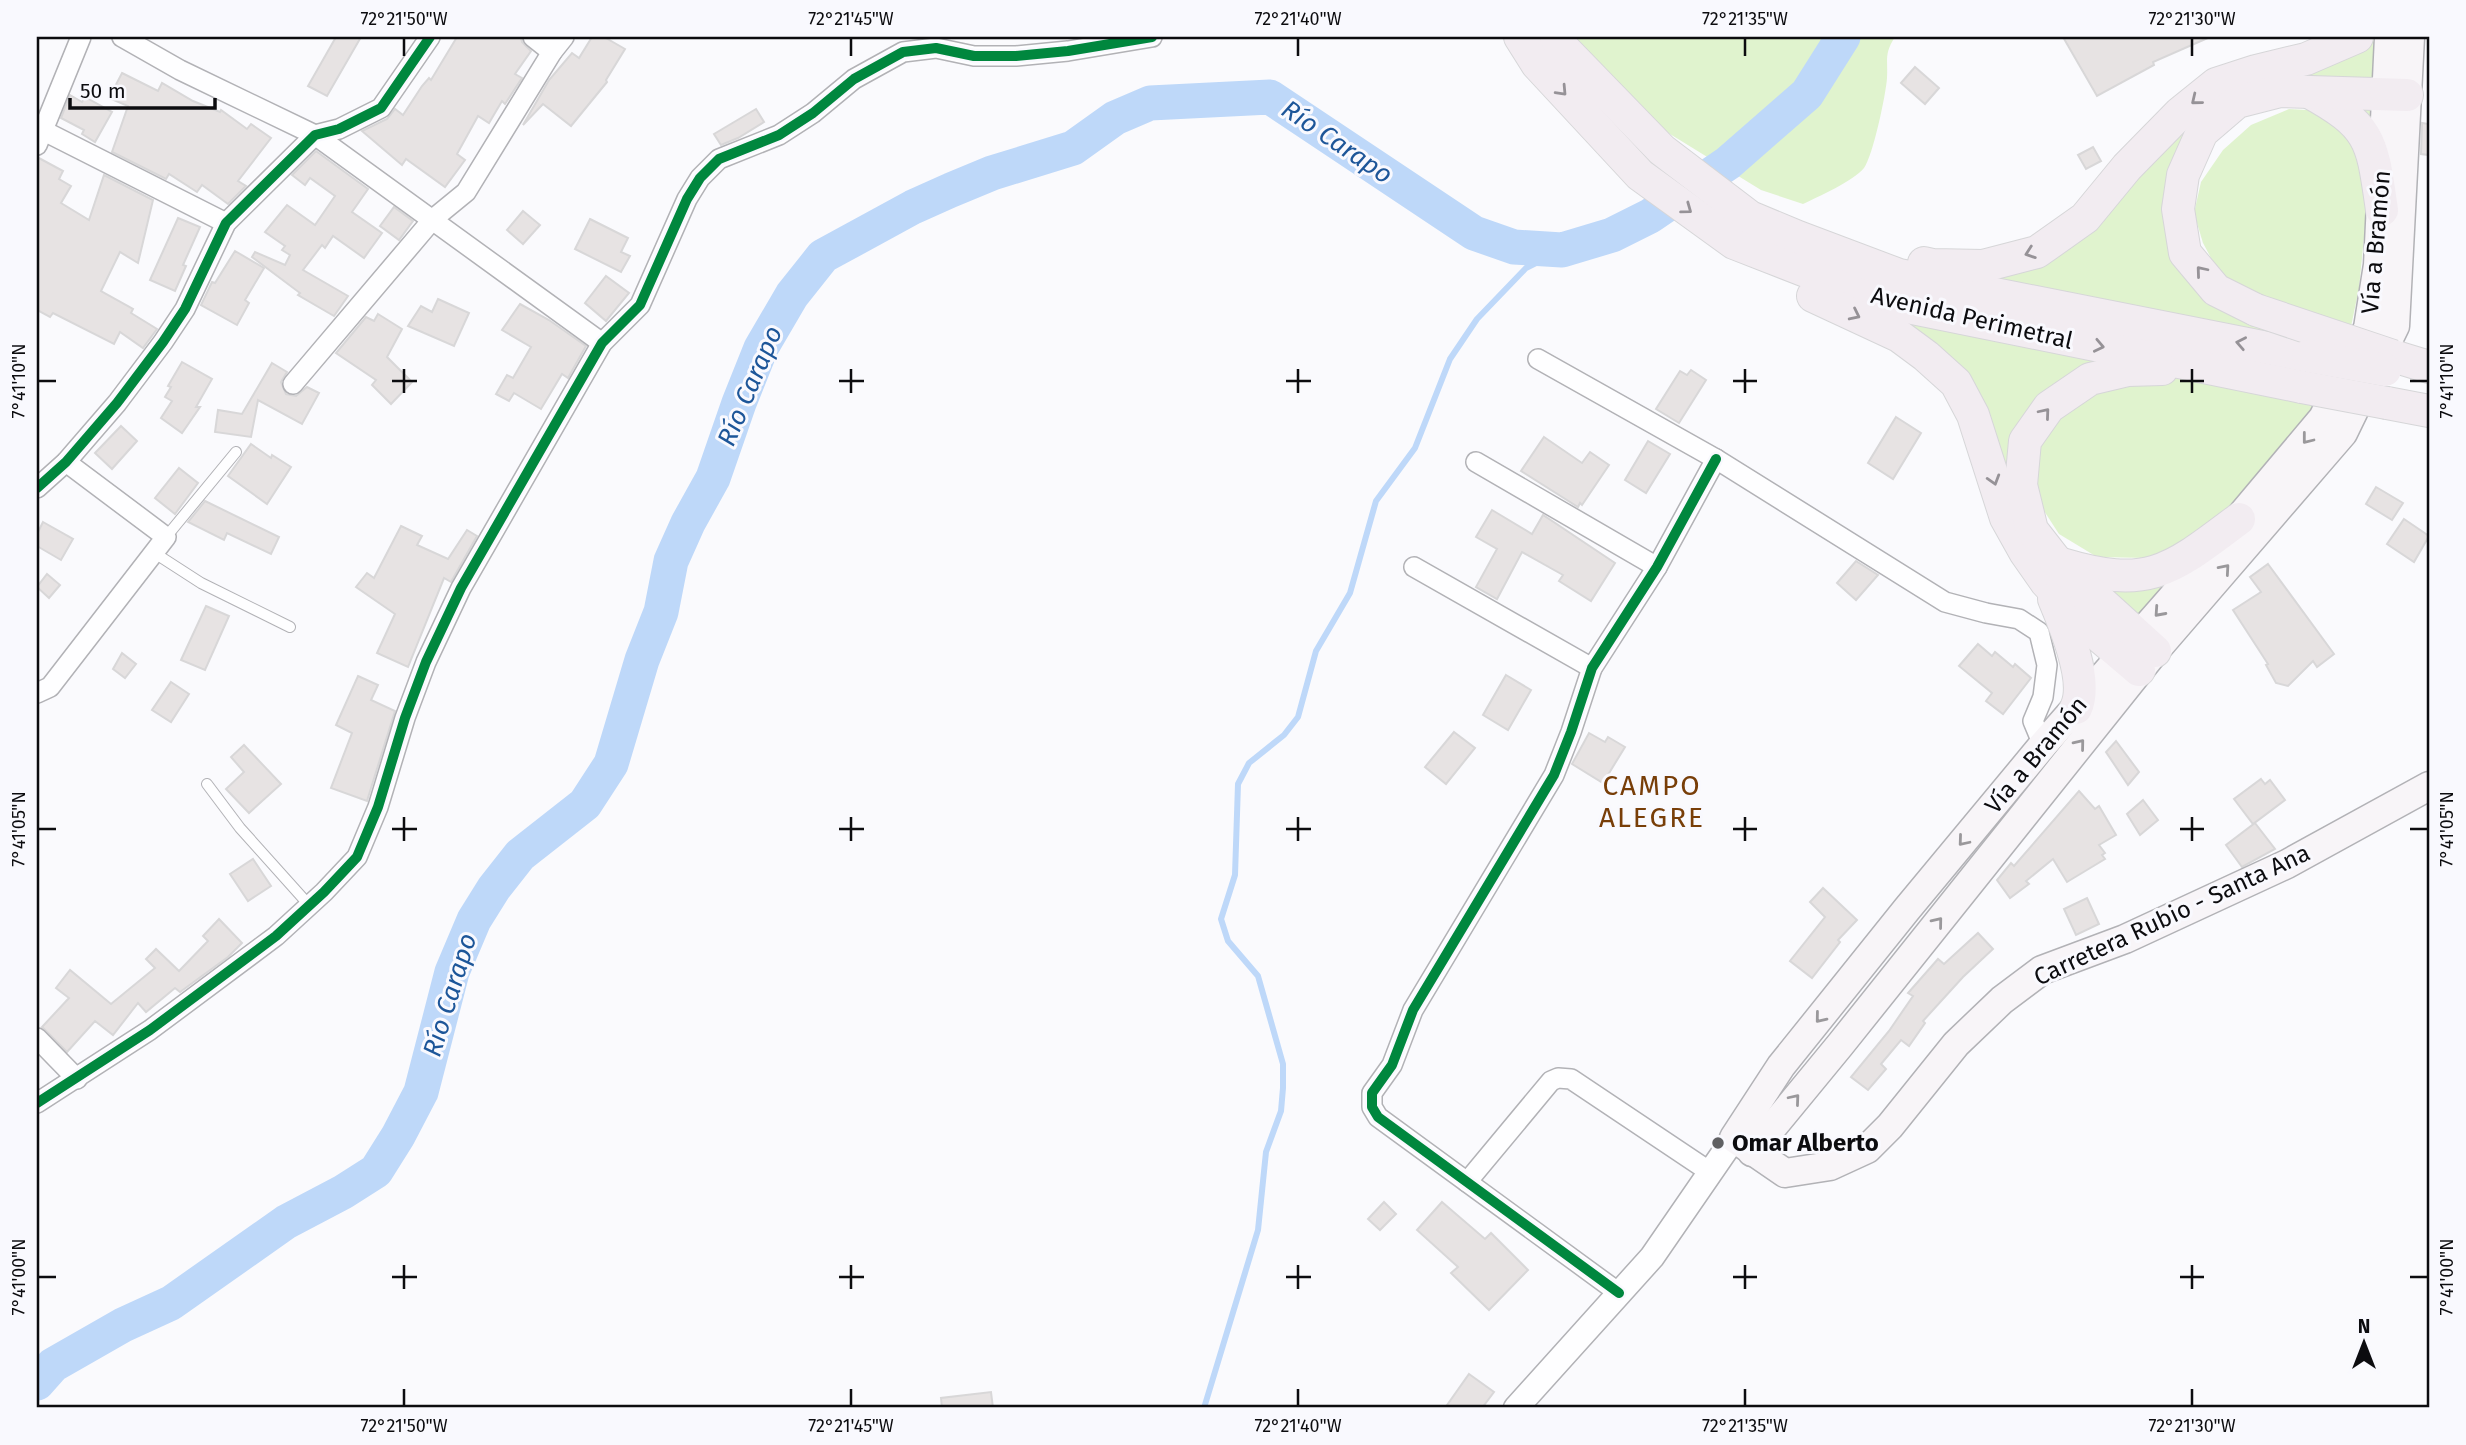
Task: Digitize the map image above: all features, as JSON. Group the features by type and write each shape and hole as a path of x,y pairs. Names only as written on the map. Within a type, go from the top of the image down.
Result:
{"main road":[{"name":"Avenida Perimetral","path":"1520,37 1537,64 1640,176 1888,303 2429,411"},
{"name":"Avenida Perimetral","path":"1556,37 1742,230 1798,237 1899,275 2308,356 2393,364 2429,378"},
{"path":"1742,230 1933,265 1983,266 2037,252 2085,218 2127,167 2180,113 2216,84 2306,59 2357,37"},
{"name":"Vía a Bramón","path":"1743,1145 1798,1045 2043,745 2076,708 2138,653 2343,433 2395,326 2398,84 2389,37"},
{"name":"Vía a Bramón","path":"1743,1145 1840,1045 2239,519 2323,418 2368,328 2378,265 2398,84 2410,37"},
{"path":"2256,71 2398,84"},
{"path":"2398,84 2308,92 2280,91 2236,102 2202,132 2183,175 2178,209 2185,253 2216,290 2256,310 2393,364 2429,367"},
{"path":"2308,92 2340,110 2361,130 2373,152 2382,210"},
{"path":"1742,230 1773,278 1899,337 1926,356 1956,383 1973,415 2006,518 2052,572 2138,653"},
{"path":"2076,708 2080,700 2067,630 2052,572 2032,530 2021,485 2025,441 2049,407 2090,379 2128,370 2176,368 2302,387"},
{"path":"2052,572 2140,576 2173,566 2239,519"},
{"name":"Carretera Rubio - Santa Ana","path":"1743,1145 1785,1173 1829,1166 1867,1149 1890,1126 1956,1044 2002,1000 2042,970 2125,939 2287,864 2429,786"}],"street":[{"path":"80,37 40,138 226,223"},
{"path":"122,37 180,70 315,135 602,343"},
{"path":"293,384 433,219 466,192 558,44 533,37"},
{"path":"37,1103 150,1030 276,936 357,857 378,807 405,718 426,662 461,588 602,343 640,305 687,199 700,178 719,159 779,135 813,113 854,79 904,52 936,48 974,56 1016,56 1068,51 1152,37"},
{"path":"37,488 66,462 163,342 185,309 226,223 315,135 339,129 381,108 424,39"},
{"path":"1538,359 1716,459 1945,602 2019,619 2039,632 2047,666 2043,697 2033,721 2043,745"},
{"path":"1619,1293 1373,1112 1372,1093 1392,1065 1413,1010 1554,775 1572,732 1592,668 1657,567 1716,459"},
{"path":"37,694 50,687 160,545 66,462"},
{"path":"1476,462 1657,567"},
{"path":"1415,567 1592,668"},
{"path":"37,1038 76,1079"},
{"path":"1466,1182 1551,1081 1563,1078 1572,1079 1710,1172"},
{"name":"Vía a Bramón","path":"1516,1408 1652,1257 1710,1172 1743,1145"}],"lane":[{"path":"236,452 160,545 201,583 290,627"},
{"path":"207,785 240,828 310,905"}],"green space":[{"path":"1570,37 1895,37 1888,52 1886,86 1868,161 1859,173 1844,183 1803,204 1761,190 1652,123"},
{"path":"2373,37 2385,37 2380,137 2313,88 2218,122 2175,206 2211,299 2269,332 1973,277 2018,266 2213,94 2361,50"},
{"path":"2289,109 2324,111 2349,130 2367,165 2366,217 2359,288 2347,346 2268,311 2219,273 2203,243 2194,213 2201,182 2223,150 2251,125"},
{"path":"1828,281 1977,325 2135,355 2085,366 2037,398 2013,440 2014,472 2020,512 2032,543 2052,563 2084,580 2129,583 2182,570 2118,643 2090,629 2033,561 2008,507 1982,414 1964,377 1936,347 1901,325 1863,307"},
{"path":"2142,376 2267,380 2318,407 2229,511 2193,538 2148,558 2097,557 2059,534 2037,500 2030,463 2044,431 2077,399"}],"building":[{"path":"336,37 361,37 327,96 308,86"},
{"path":"457,37 521,37 531,51 515,74 522,78 505,104 502,101 489,123 478,116 457,154 465,160 445,187 406,159 402,165 362,131 387,119 395,109 403,115 422,86 429,78 431,80"},
{"path":"592,37 604,37 625,49 607,82 571,126 543,104 523,125 549,80 572,53 579,58"},
{"path":"2063,37 2210,37 2153,62 2154,65 2097,96"},
{"path":"1915,67 1939,88 1925,104 1901,83"},
{"path":"122,73 158,91 162,83 193,101 220,112 221,110 247,129 251,124 271,138 238,181 246,186 228,204 202,185 197,192 169,174 166,179 112,152 128,106 109,98"},
{"path":"70,95 82,102 85,97 112,112 95,142 82,134 84,130 61,118"},
{"path":"756,109 764,122 721,145 714,134"},
{"path":"2422,123 2429,124 2429,155 2421,154"},
{"path":"2093,147 2101,161 2086,169 2078,155"},
{"path":"316,151 368,189 352,212 382,233 364,258 333,236 325,248 322,245 303,270 348,296 334,316 298,295 300,293 252,257 255,252 285,265 290,255 282,250 285,246 265,232 287,205 315,225 335,196 310,178 305,185 292,175"},
{"path":"37,157 63,171 59,179 71,186 61,203 89,220 104,175 153,200 138,263 120,252 101,291 133,309 131,313 157,329 143,348 120,332 114,344 53,313 50,317 37,310"},
{"path":"394,207 413,221 399,240 380,226"},
{"path":"523,211 540,225 523,244 507,230"},
{"path":"178,218 200,227 175,291 150,280"},
{"path":"590,219 628,238 621,252 630,256 621,272 575,249"},
{"path":"235,251 264,268 245,300 249,303 237,325 201,305 212,282 215,283"},
{"path":"606,276 629,293 606,321 585,303"},
{"path":"438,299 469,313 454,346 408,326 421,306 432,312"},
{"path":"520,304 586,346 568,378 562,374 541,409 514,393 509,401 496,394 507,375 513,378 531,347 502,330"},
{"path":"378,314 402,329 387,357 412,382 391,404 372,385 376,380 336,353 366,317 374,321"},
{"path":"182,362 212,379 196,407 200,407 182,433 161,418 172,401 165,397 171,387 168,386"},
{"path":"272,363 287,372 281,382 286,394 296,396 307,387 319,393 302,424 258,400 251,437 215,432 218,410 242,414"},
{"path":"1691,370 1706,380 1679,423 1656,409 1680,371 1687,375"},
{"path":"1896,417 1921,433 1893,479 1868,463"},
{"path":"121,426 137,441 112,469 95,453"},
{"path":"1544,437 1582,463 1590,452 1609,465 1582,505 1580,503 1578,507 1521,471"},
{"path":"1648,441 1670,454 1646,493 1625,480"},
{"path":"251,444 271,458 272,455 291,467 267,504 228,476"},
{"path":"179,468 198,483 175,514 155,498"},
{"path":"2376,487 2403,503 2392,520 2366,504"},
{"path":"205,501 279,537 271,554 227,533 224,540 188,522"},
{"path":"1492,510 1532,534 1543,515 1615,563 1591,601 1559,581 1563,575 1522,552 1497,599 1476,587 1497,549 1476,537"},
{"path":"2404,519 2429,536 2414,562 2387,544"},
{"path":"43,522 73,539 61,560 37,546 37,534"},
{"path":"401,526 422,536 417,545 448,559 467,530 477,536 451,582 444,578 408,667 377,653 395,614 356,587 367,573 374,578"},
{"path":"1856,561 1878,575 1856,600 1837,583"},
{"path":"2268,564 2334,654 2317,667 2313,661 2288,686 2276,683 2266,665 2268,664 2233,610 2261,592 2250,577"},
{"path":"47,574 60,585 49,598 37,587"},
{"path":"206,606 229,616 205,670 181,660"},
{"path":"1978,644 1992,656 1995,652 2013,667 2015,664 2031,678 2003,714 1986,701 1992,693 1959,666"},
{"path":"122,653 136,664 125,678 113,669"},
{"path":"1506,675 1531,690 1508,730 1483,715"},
{"path":"358,676 378,685 371,700 395,711 367,801 331,788 352,733 336,725"},
{"path":"171,682 189,694 171,722 152,710"},
{"path":"1454,732 1475,748 1446,784 1425,767"},
{"path":"1589,733 1605,742 1608,737 1625,747 1603,783 1572,764"},
{"path":"2116,741 2139,772 2128,785 2106,752"},
{"path":"244,745 281,784 249,813 226,789 244,772 231,757"},
{"path":"2261,779 2265,784 2270,780 2285,800 2253,824 2234,799"},
{"path":"2079,791 2095,809 2099,806 2116,835 2099,845 2105,853 2102,855 2105,859 2067,882 2053,859 2026,881 2029,884 2010,898 1997,880 2011,863 2014,866"},
{"path":"2143,800 2158,820 2140,835 2127,814"},
{"path":"2255,823 2275,849 2242,867 2226,845"},
{"path":"253,859 271,886 248,901 230,874"},
{"path":"1823,888 1857,920 1838,940 1840,942 1812,978 1790,961 1825,917 1810,902"},
{"path":"2087,898 2099,924 2076,935 2064,909"},
{"path":"219,919 242,943 228,957 180,992 175,988 146,1012 138,1003 113,1035 95,1021 67,1052 42,1027 69,998 56,988 70,970 111,1004 155,968 146,959 156,949 179,971 208,941 203,936"},
{"path":"1978,933 1993,949 1923,1021 1925,1023 1909,1046 1901,1040 1881,1064 1886,1069 1868,1090 1851,1077 1889,1031 1913,996 1908,993 1938,959 1944,964"},
{"path":"1384,1202 1396,1214 1380,1230 1368,1219"},
{"path":"1442,1202 1485,1239 1491,1233 1528,1270 1489,1310 1451,1273 1458,1267 1417,1230"},
{"path":"1469,1374 1494,1392 1482,1408 1445,1408"},
{"path":"991,1392 993,1408 942,1408 941,1398"}],"waterway":[{"name":"Río Carapo","path":"37,1383 53,1365 123,1325 171,1303 286,1222 376,1171 421,1092 452,972 474,920 494,888 520,855 585,804 611,764 642,660 661,612 671,561 713,478 761,348 792,295 823,256 913,207 951,190 992,173 1073,148 1115,118 1150,103 1270,97 1474,233 1514,247 1562,250 1612,235 1650,216 1728,163 1807,94 1843,37"},
{"path":"1204,1408 1258,1230 1266,1152 1281,1111 1283,1088 1283,1064 1258,976 1228,941 1221,919 1235,875 1238,784 1249,763 1284,735 1298,717 1316,651 1350,593 1376,501 1415,448 1450,359 1477,319 1526,268 1562,250"}],"cycle path":[{"path":"37,488 66,462 117,403 163,342 185,309 226,223 315,135 339,129 381,108 430,37"},
{"path":"37,1103 150,1030 276,936 357,857 378,807 405,718 426,662 461,588 602,343 640,305 687,199 700,178 719,159 779,135 813,113 854,79 903,52 936,48 974,56 1016,56 1068,51 1152,37"},
{"path":"1619,1293 1378,1117 1372,1107 1372,1093 1392,1065 1413,1010 1554,775 1592,668 1657,567 1716,459"}],"place":[{"name":"Omar Alberto","path":"1718,1143"}],"district":[{"name":"CAMPO ALEGRE","path":"1652,801"}]}
